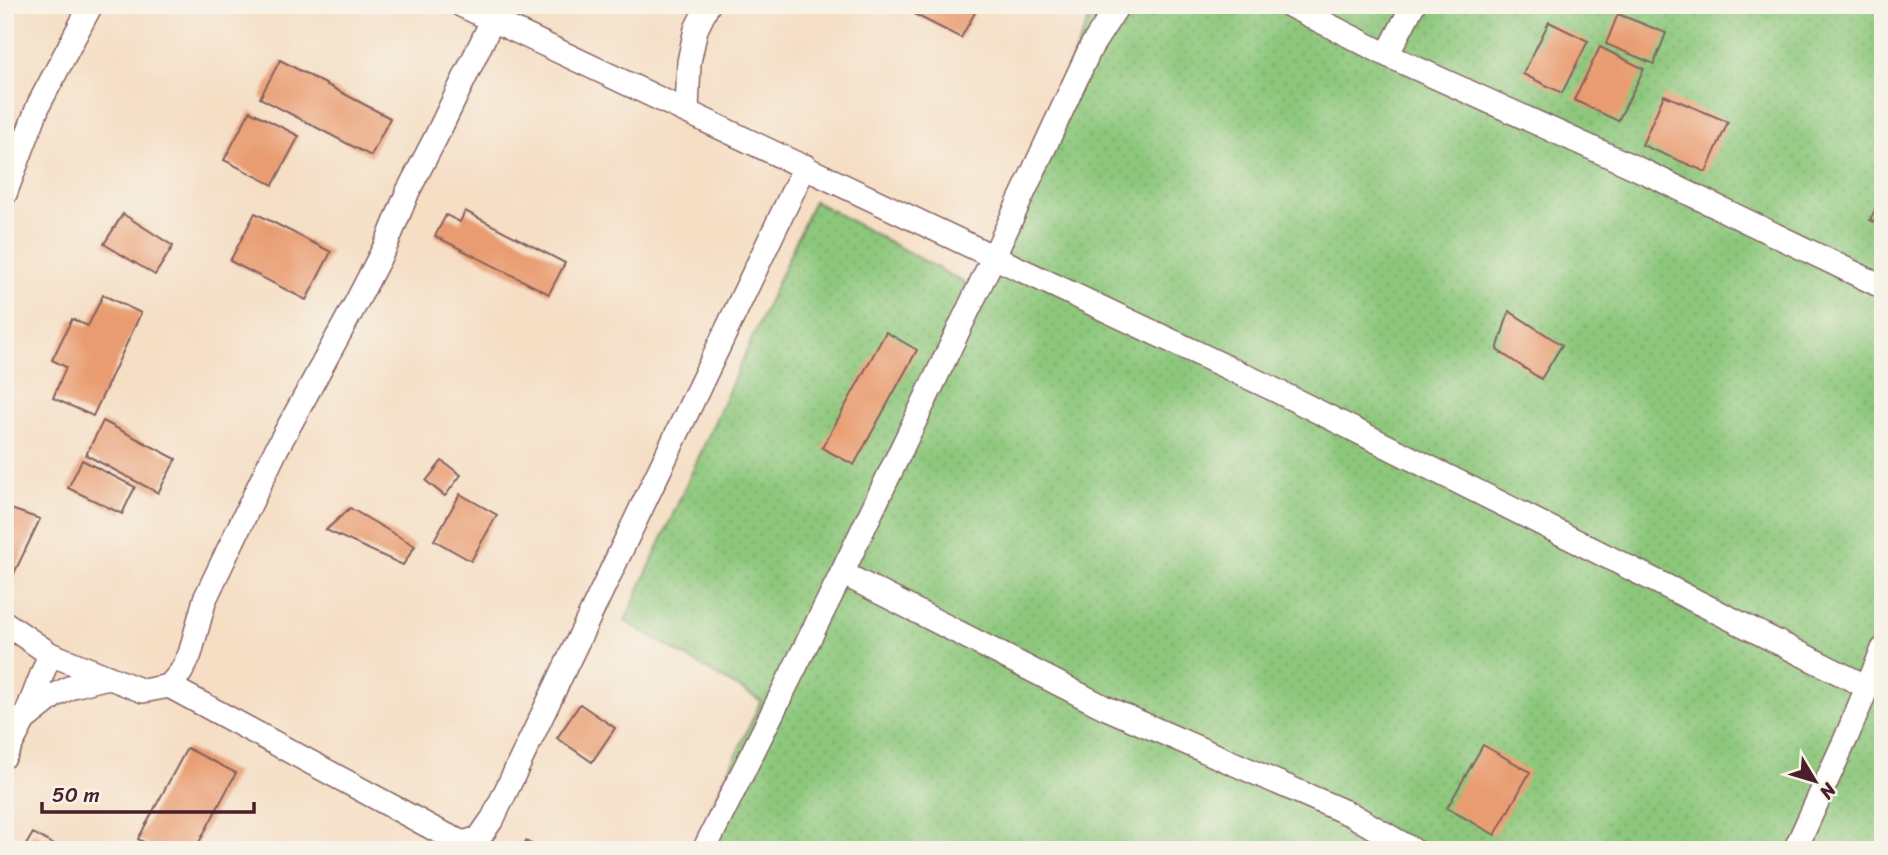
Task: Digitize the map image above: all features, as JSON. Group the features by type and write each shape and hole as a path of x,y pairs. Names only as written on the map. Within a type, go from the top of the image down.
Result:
{"street":[{"path":"5,194 39,104 91,5"},
{"path":"461,5 1271,387 1867,687"},
{"path":"687,111 689,62 696,29 708,5"},
{"path":"704,850 842,573 1091,47 1118,5"},
{"path":"1289,5 1387,55 1635,168 1883,287"},
{"path":"1387,55 1413,5"},
{"path":"5,623 50,654 143,691 169,686 181,672 190,653 205,599 277,448 380,256 408,191 492,21"},
{"path":"169,686 435,830 463,843 479,838 493,818 805,166"},
{"path":"842,573 1104,707 1352,815 1413,850"},
{"path":"1796,850 1883,649"},
{"path":"5,756 50,654"},
{"path":"23,720 54,696 73,686 108,677"}],"green space":[{"path":"1095,5 1883,5 1883,850 692,850 761,701 625,621 814,201 976,289"}],"building":[{"path":"922,5 979,5 961,38 916,15"},
{"path":"1618,14 1666,33 1654,64 1606,44"},
{"path":"1549,22 1588,41 1562,93 1523,74"},
{"path":"1600,47 1644,69 1618,121 1574,100"},
{"path":"280,60 390,118 371,156 260,98"},
{"path":"1664,95 1728,122 1706,172 1642,145"},
{"path":"250,111 299,136 273,185 224,160"},
{"path":"1883,194 1883,226 1870,220"},
{"path":"465,211 565,263 549,294 435,236 446,215 460,222"},
{"path":"255,213 331,252 306,300 230,261"},
{"path":"123,214 173,246 155,275 104,244"},
{"path":"103,295 141,313 93,416 53,398 66,367 52,360 72,319 88,326"},
{"path":"1509,311 1562,345 1541,379 1497,350"},
{"path":"886,332 917,350 854,465 822,448"},
{"path":"103,421 176,459 158,493 86,455"},
{"path":"82,460 135,487 122,514 68,488"},
{"path":"442,461 461,475 445,496 426,481"},
{"path":"460,494 497,515 471,561 434,540"},
{"path":"5,507 40,519 9,584 5,582"},
{"path":"350,508 415,546 403,565 326,530"},
{"path":"580,704 615,728 592,762 557,738"},
{"path":"1483,745 1530,772 1495,835 1447,808"},
{"path":"187,748 236,773 195,850 158,850 138,839"},
{"path":"33,833 63,850 23,850"},
{"path":"526,841 541,850 521,850"}]}
